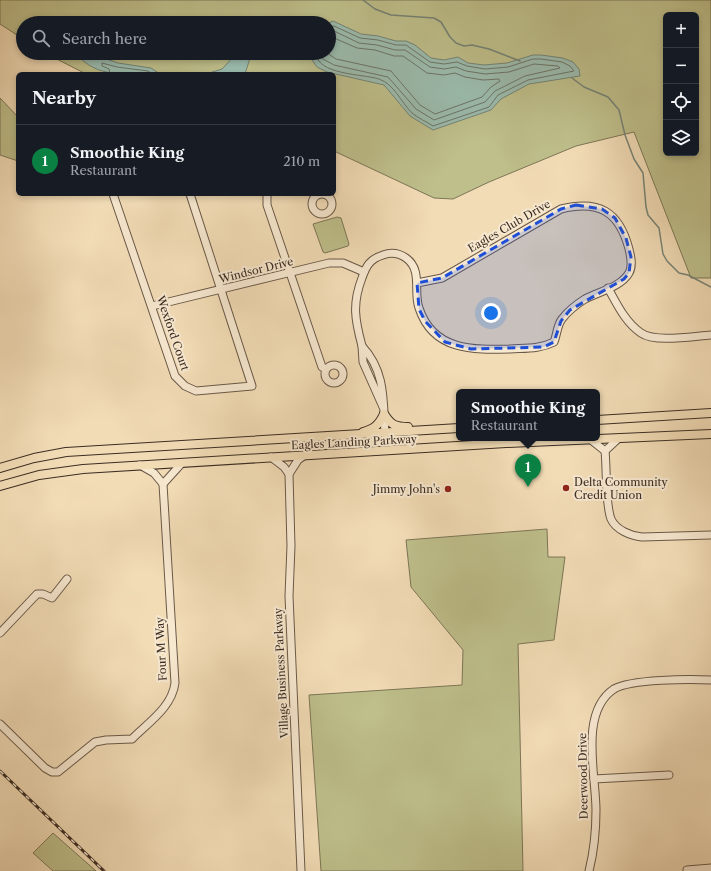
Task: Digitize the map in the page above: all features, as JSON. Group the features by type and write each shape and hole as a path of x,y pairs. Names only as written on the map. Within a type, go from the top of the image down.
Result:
{"main road":[{"path":"383,409 392,425 398,427 456,425"},
{"path":"353,435 376,428 380,422 383,409"},
{"path":"600,420 711,413"},
{"name":"Eagles Landing Parkway","path":"0,468 34,458 66,452 385,434 456,428"},
{"path":"690,435 711,429"},
{"name":"Eagles Landing Parkway","path":"600,439 711,434"},
{"name":"Eagles Landing Parkway","path":"0,486 39,475 83,468 554,441"}],"street":[{"name":"Wexford Court","path":"114,196 175,376 185,386 196,391 252,386 220,290"},
{"path":"191,196 220,290"},
{"path":"267,196 267,205 289,272 322,367 326,369"},
{"name":"Eagles Club Drive","path":"418,283 442,278 561,209 589,205 602,209 615,218 626,238 631,257 632,265 630,273 624,279 608,288"},
{"path":"383,409 364,362 355,309 357,292 364,272 370,261 388,253 398,254 412,264 418,283 416,297 424,321 445,342 460,348 488,350 544,347 554,342 561,321 570,310 584,300 608,288 626,318 642,334 659,338 711,335"},
{"name":"Windsor Drive","path":"152,306 329,262 343,263 364,272"},
{"path":"362,346 370,354 379,376 377,386 383,409 385,434"},
{"path":"605,451 618,438"},
{"path":"592,441 605,451 609,510 612,520 617,526 631,536 711,535"},
{"path":"271,457 284,466 289,474 295,463 305,455"},
{"path":"140,465 154,473 163,484 182,463"},
{"name":"Village Business Parkway","path":"289,474 291,546 289,596 301,871"},
{"name":"Four M Way","path":"0,724 45,768 52,772 60,770 95,742 132,739 167,705 173,694 174,677 163,484"},
{"path":"0,633 37,594 43,594 52,598 67,579"},
{"name":"Deerwood Drive","path":"589,871 594,840 592,731 595,715 606,697 615,689 641,682 711,680"},
{"path":"594,779 617,776 669,775"},
{"path":"687,870 711,868"}],"highlighted area":[{"path":"576,205 602,209 615,218 626,238 631,257 629,273 624,279 570,310 561,321 554,342 544,347 471,349 445,342 425,321 419,309 417,283 442,278 561,209"}],"green space":[{"path":"0,0 711,0 711,278 691,278 634,132 576,146 489,182 453,199 434,198 336,152 336,72 82,72 59,60 336,60 336,16 16,16 16,34 0,24"},
{"path":"0,98 16,115 16,160 0,155"},
{"path":"337,217 341,218 349,244 348,246 325,253 323,252 313,224"},
{"path":"547,529 548,557 565,557 554,640 518,644 523,871 321,871 309,695 462,685 463,650 411,587 406,540"},
{"path":"53,833 96,871 53,871 33,853"}],"water":[{"path":"336,22 361,34 378,36 396,41 406,41 415,45 431,58 444,60 458,57 468,63 484,65 507,63 533,55 541,55 563,58 573,62 579,69 580,76 529,84 501,99 491,110 433,130 410,116 384,85 336,74 336,72 327,72 317,67 312,60 336,60"},
{"path":"82,60 109,60 118,63 151,68 157,72 107,72 88,65"},
{"path":"230,60 249,60 246,72 212,72 222,69"}],"waterway":[{"path":"363,0 375,9 391,15 434,18 441,22 450,37 456,43 464,46 472,45 489,49 520,61"},
{"path":"572,78 584,87 608,97 619,110 625,135 634,159 643,173 648,215 659,228 663,254 667,261 679,273 688,275 711,287"}],"railway":[{"path":"0,771 104,871"}],"place":[{"name":"Smoothie King","path":"528,487"},
{"name":"Delta Community Credit Union","path":"566,488"},
{"name":"Jimmy John's","path":"448,489"}]}
